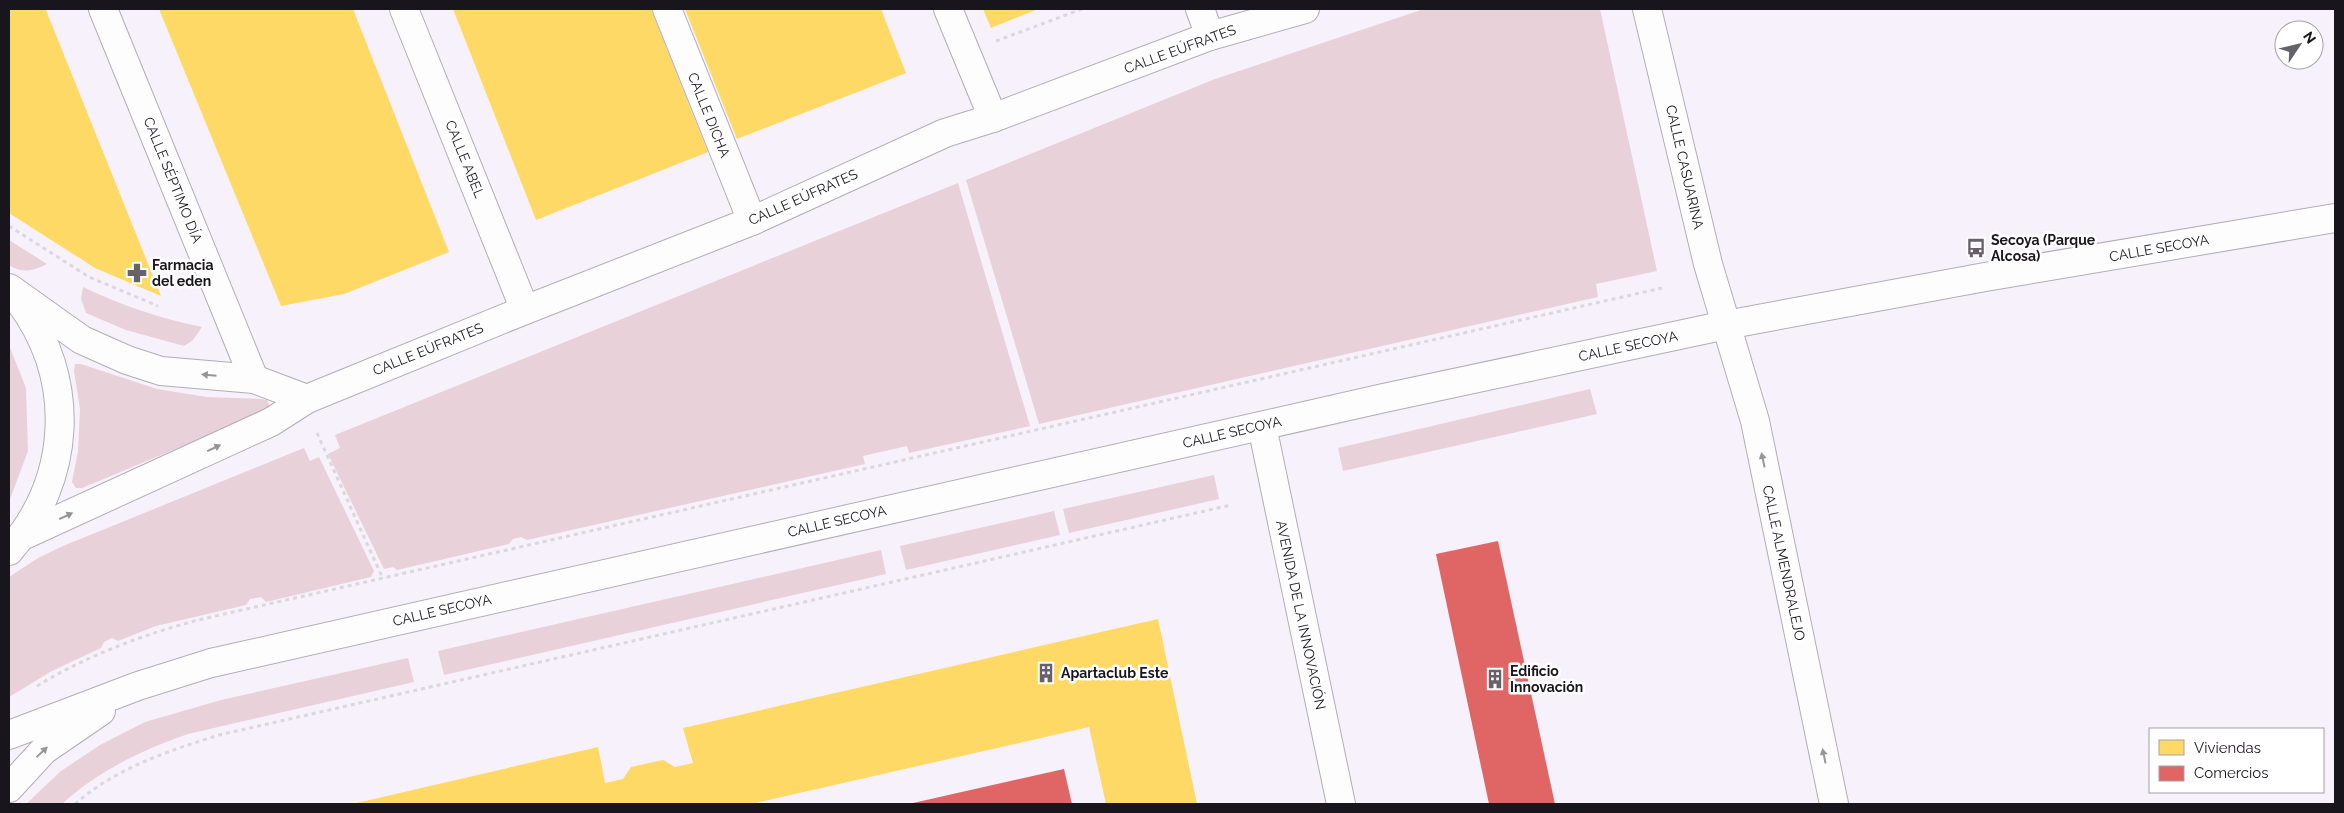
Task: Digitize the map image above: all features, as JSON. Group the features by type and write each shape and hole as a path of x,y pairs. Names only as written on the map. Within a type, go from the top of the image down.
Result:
{"street":[{"name":"CALLE SÉPTIMO DÍA","path":"103,9 254,379"},
{"name":"CALLE ABEL","path":"404,9 525,310"},
{"name":"CALLE DICHA","path":"667,9 752,221"},
{"path":"948,9 993,118"},
{"path":"1200,9 1210,36"},
{"name":"CALLE EÚFRATES","path":"15,543 271,422 306,399 752,221 945,133 993,118 1210,36 1305,9"},
{"name":"CALLE CASUARINA","path":"1647,9 1708,264 1726,325"},
{"name":"CALLE SECOYA","path":"138,686 220,660 1262,426 1726,325 1985,277 2335,218"},
{"path":"9,288 82,340 127,360 162,370 254,379 306,399"},
{"path":"9,288 35,324 53,365 60,409 58,454 44,497 15,543"},
{"name":"CALLE ALMENDRALEJO","path":"1726,325 1755,421 1834,804"},
{"name":"AVENIDA DE LA INNOVACIÓN","path":"1262,426 1341,804"},
{"path":"9,735 138,686"},
{"path":"9,788 44,750 138,686"}],"path":[{"path":"991,43 1082,9"},
{"path":"9,226 89,277 158,306"},
{"path":"33,688 105,652 156,632 1662,288"},
{"path":"306,399 320,442 383,579"},
{"path":"75,804 120,772 164,752 220,735 1231,505"}],"shaded area":[{"path":"1424,9 1600,9 1657,271 1596,284 1598,297 1039,424 966,180 1215,79"},
{"path":"958,183 1030,426 909,453 907,446 863,456 865,464 527,540 521,537 513,539 509,544 397,570 393,567 384,569 328,454 340,448 335,435"},
{"path":"9,240 47,264 28,270 18,270 9,265"},
{"path":"83,287 141,311 202,327 193,340 184,346 126,330 86,313 81,299"},
{"path":"9,345 26,388 28,451 9,502"},
{"path":"75,364 81,364 157,389 207,397 262,399 267,400 270,406 267,411 82,488 76,488 72,482 78,451 80,409 74,371"},
{"path":"1590,389 1597,414 1343,471 1338,448"},
{"path":"304,448 310,461 319,457 374,571 371,577 266,602 261,597 250,599 246,605 156,626 118,641 112,638 104,642 101,648 52,671 9,697 9,577 38,558 63,546"},
{"path":"1214,475 1219,499 1069,533 1063,509"},
{"path":"1054,511 1060,535 906,570 900,546"},
{"path":"881,550 886,574 444,675 438,651"},
{"path":"408,658 414,682 188,734 137,754 90,781 62,804 26,804 61,771 100,745 145,722 221,700"}],"building: Viviendas":[{"path":"9,9 46,10 161,296 95,268 9,213"},
{"path":"159,9 353,9 449,252 344,294 281,306"},
{"path":"453,9 651,9 708,152 536,220"},
{"path":"685,9 881,9 906,73 737,139"},
{"path":"983,9 1038,9 991,28"},
{"name":"Apartaclub Este","path":"1158,619 1197,804 1106,804 1089,727 751,804 352,804 598,747 605,783 623,779 631,767 663,760 675,767 693,763 683,728"}],"building: Comercios":[{"name":"Edificio Innovación","path":"1498,541 1555,804 1489,804 1436,554"},
{"path":"1064,769 1072,804 913,804 913,803"}],"place":[{"name":"Secoya (Parque Alcosa)","path":"1976,248"},
{"name":"Farmacia del eden","path":"137,273"},
{"name":"Apartaclub Este","path":"1046,673"},
{"name":"Edificio Innovación","path":"1495,679"}]}
